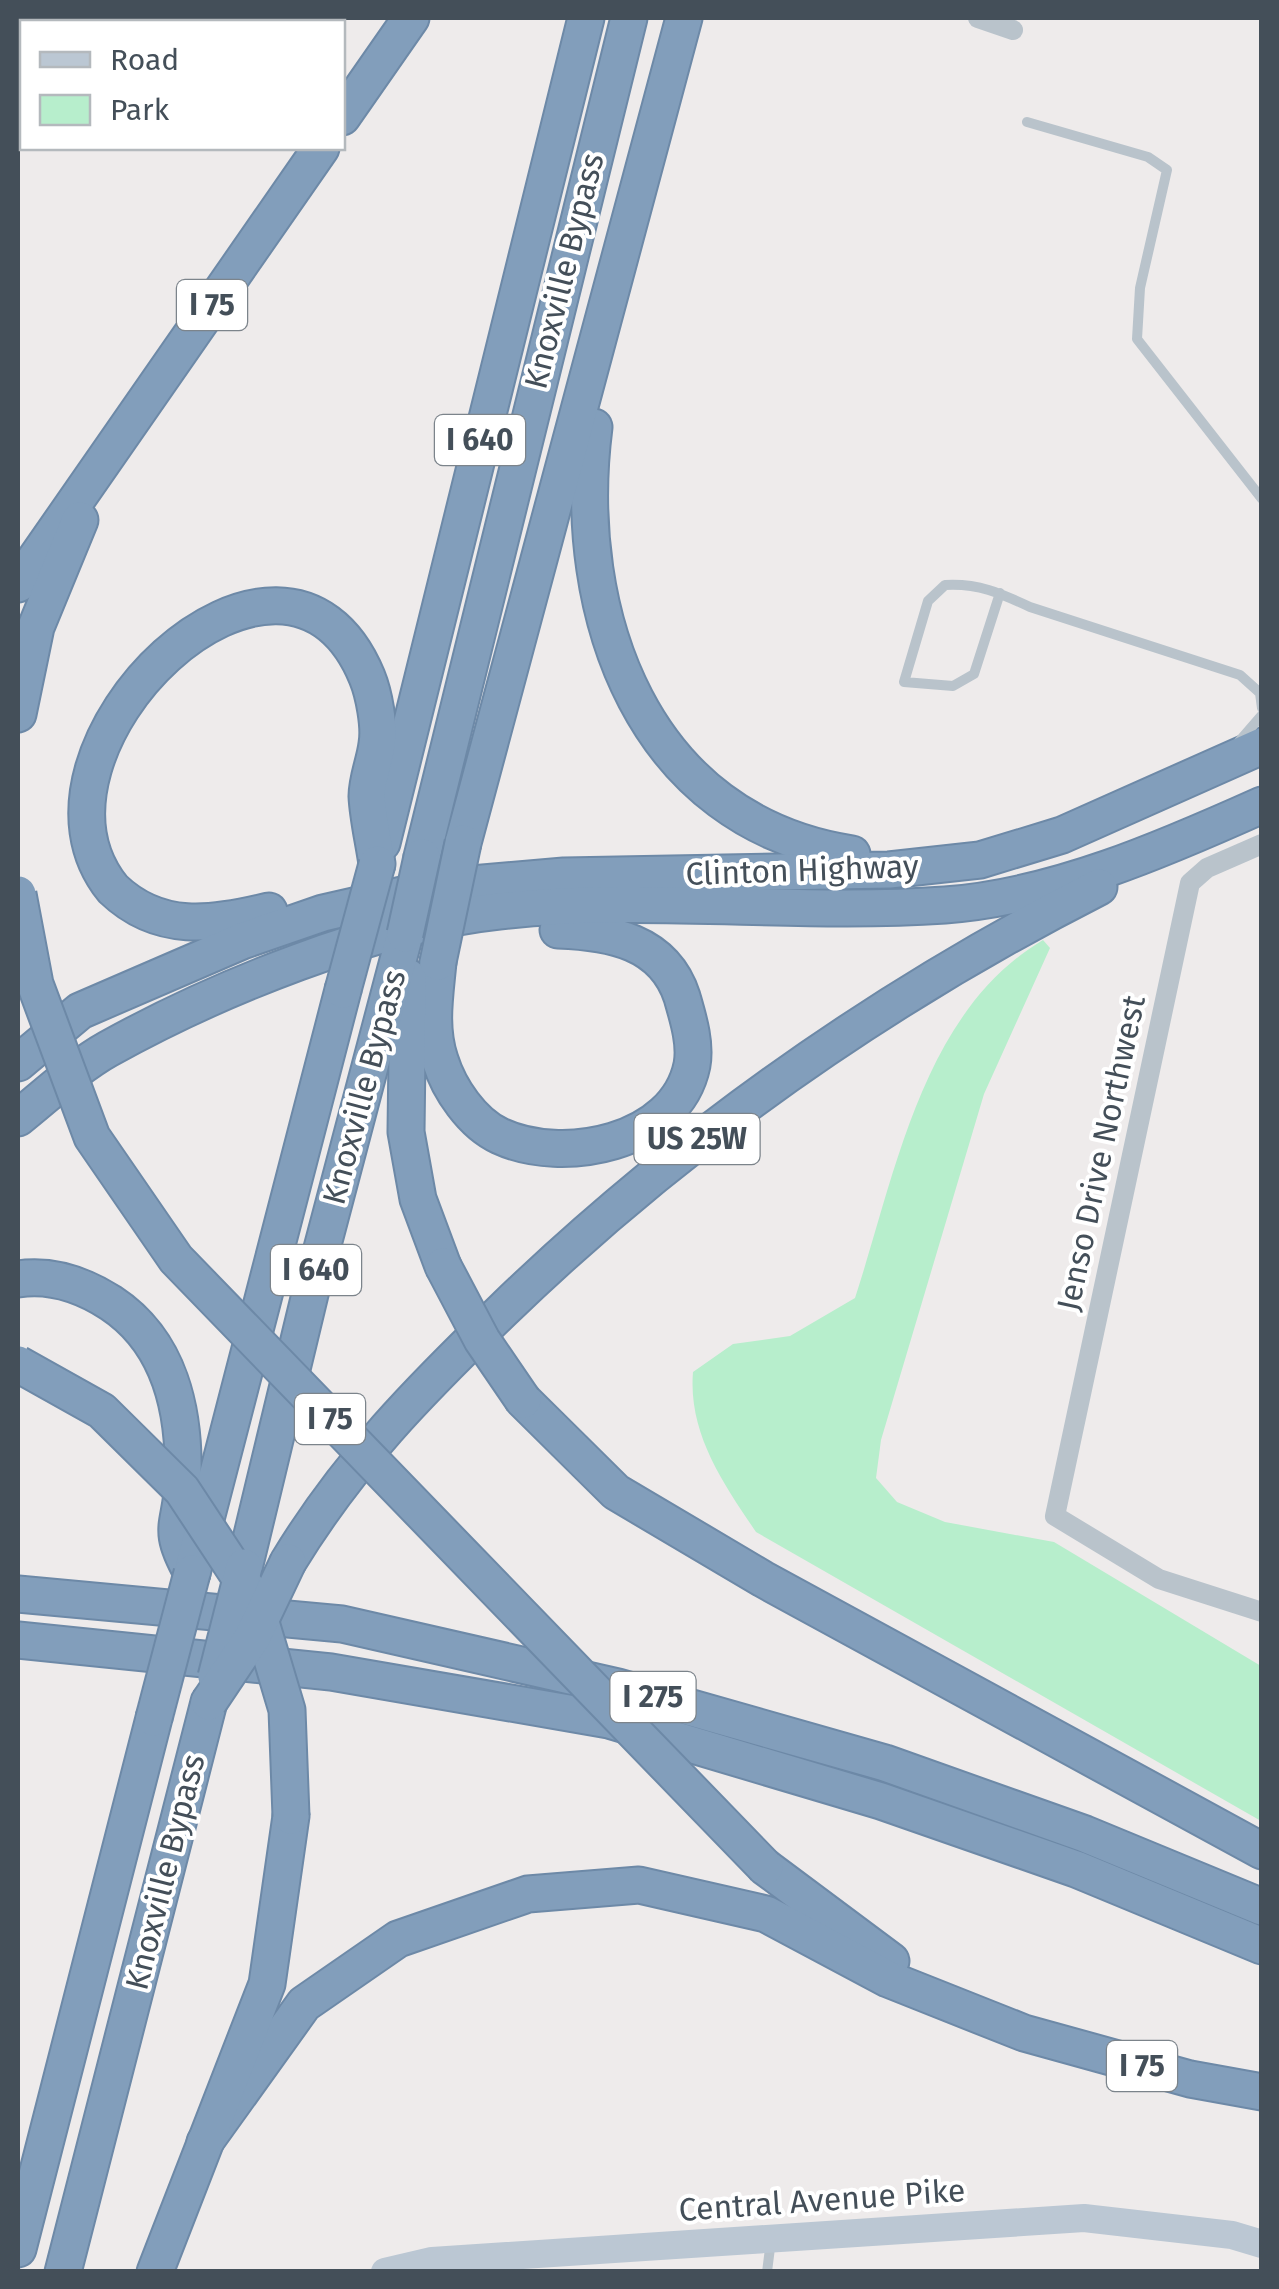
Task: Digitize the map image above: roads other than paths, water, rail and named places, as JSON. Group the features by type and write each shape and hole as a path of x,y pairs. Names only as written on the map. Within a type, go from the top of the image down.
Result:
{"highway":[{"path":"345,113 411,18"},
{"name":"Knoxville Bypass","path":"18,2248 377,864 586,18"},
{"name":"Knoxville Bypass","path":"63,2272 245,1564 413,970 405,934 422,857 629,18"},
{"path":"684,18 610,307 462,843 413,970 406,1132 418,1199 443,1266 482,1340 523,1400 616,1492 764,1579 1262,1850"},
{"name":"I 75","path":"18,714 36,627 104,464 320,150"},
{"path":"610,307 590,461 591,563 612,645 642,714 676,761 734,812 809,847 916,857 941,866"},
{"path":"18,584 104,464"},
{"path":"323,913 292,906 231,922 194,925 154,916 128,904 90,858 76,804 92,737 130,675 158,649 223,612 250,607 302,611 330,626 354,652 368,680 378,739 367,794 377,864"},
{"name":"Clinton Highway","path":"323,913 438,887 564,876 941,866 1062,835 1262,746"},
{"name":"US 25W","path":"206,1714 252,1638 288,1562 326,1498 403,1406 573,1242 710,1128 872,1014 1029,923 1180,850 1201,832 1262,804"},
{"path":"18,1118 105,1050 260,975 454,919 498,911 559,909 948,904 1059,882 1201,832"},
{"name":"I 75","path":"18,894 35,984 92,1137 176,1259 766,1868 897,1965 1024,2033 1190,2079 1262,2092"},
{"path":"18,1063 80,1012 242,941 323,913"},
{"path":"413,970 432,1021 440,1060 460,1102 498,1136 551,1150 606,1145 652,1123 675,1098 692,1066 692,1036 676,980 652,954 630,939 600,931 478,928 454,919"},
{"path":"18,1279 41,1276 90,1290 134,1318 168,1370 182,1421 183,1482 174,1541 192,1572"},
{"path":"18,1364 102,1410 182,1490 254,1599 287,1710 291,1816 267,1984 155,2272"},
{"path":"18,1579 134,1602"},
{"name":"I 275","path":"18,1594 342,1624 618,1687 884,1762 1085,1834 1262,1907"},
{"name":"I 275","path":"18,1640 331,1672 608,1720 916,1813 1076,1869 1262,1946"},
{"path":"206,2142 304,2004 398,1939 528,1894 639,1885 766,1914 888,1979 1024,2033"}],"main road":[{"name":"Central Avenue Pike","path":"385,2272 432,2262 1084,2218 1232,2235 1262,2244"}],"street":[{"path":"978,18 1013,30"},
{"name":"Jenso Drive Northwest","path":"1262,844 1207,868 1190,883 1056,1516 1159,1579 1262,1612"}],"lane":[{"path":"1027,122 1148,157 1167,170 1140,288 1137,339 1262,499"},
{"path":"1000,593 974,674 953,686 904,682 928,601 945,585 976,584 1240,675 1260,693 1262,712 1231,750 1196,776"},
{"path":"767,2272 771,2239"}]}
